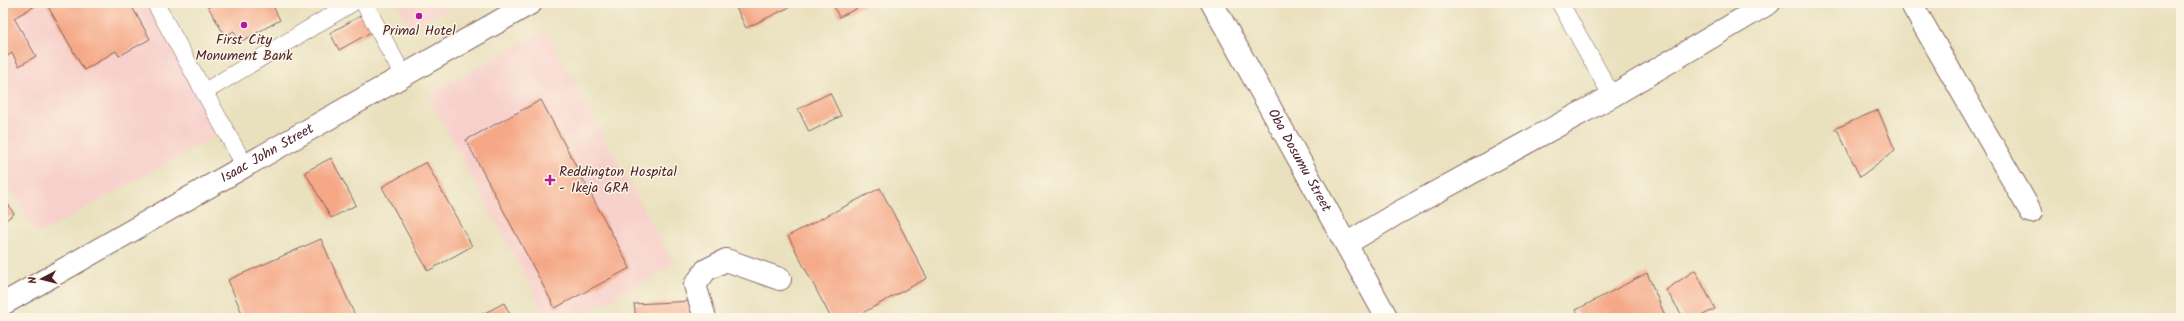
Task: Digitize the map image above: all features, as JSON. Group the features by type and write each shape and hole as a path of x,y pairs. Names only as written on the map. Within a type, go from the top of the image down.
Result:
{"street":[{"name":"Isaac John Street","path":"3,304 404,77 531,3"},
{"name":"Oba Dosumu Street","path":"1212,3 1387,318"},
{"path":"1346,244 1396,214 1612,96 1769,3"},
{"path":"1911,3 2030,212"},
{"path":"705,318 695,285 706,270 726,260 780,279"}],"lane":[{"path":"155,3 245,166"},
{"path":"204,92 352,3"},
{"path":"364,3 404,77"},
{"path":"1560,3 1612,96"}],"shaded area":[{"path":"3,3 147,3 219,134 37,235 3,173"},
{"name":"Primal Hotel","path":"396,3 458,3 411,29"},
{"name":"Reddington Hospital - Ikeja GRA","path":"545,30 674,265 577,318 547,318 428,95"}],"building":[{"path":"3,3 40,3 14,18 36,56 19,66 12,53 3,59"},
{"path":"46,3 130,3 150,39 119,56 116,51 84,70"},
{"name":"First City Monument Bank","path":"206,3 284,3 274,8 280,20 240,42 234,31 225,36"},
{"path":"734,3 798,3 746,28"},
{"path":"832,3 863,3 864,5 839,17"},
{"path":"364,14 373,31 339,50 330,33"},
{"path":"830,93 841,116 809,132 798,109"},
{"path":"541,100 630,268 555,308 466,140"},
{"path":"1878,110 1895,150 1860,177 1838,131 1834,129"},
{"path":"331,158 356,205 331,218 305,172"},
{"path":"426,162 472,246 428,271 382,187"},
{"path":"880,188 927,278 853,318 831,318 788,236"},
{"path":"3,196 14,214 3,222"},
{"path":"321,239 356,318 244,318 228,280"},
{"path":"1695,270 1715,309 1697,318 1684,318 1666,290"},
{"path":"1647,273 1666,318 1581,318 1576,310"},
{"path":"693,301 696,318 636,318 634,304"},
{"path":"504,303 512,318 475,318"}],"place":[{"name":"Primal Hotel","path":"419,16"},
{"name":"First City Monument Bank","path":"244,25"},
{"name":"Reddington Hospital - Ikeja GRA","path":"550,180"}]}
